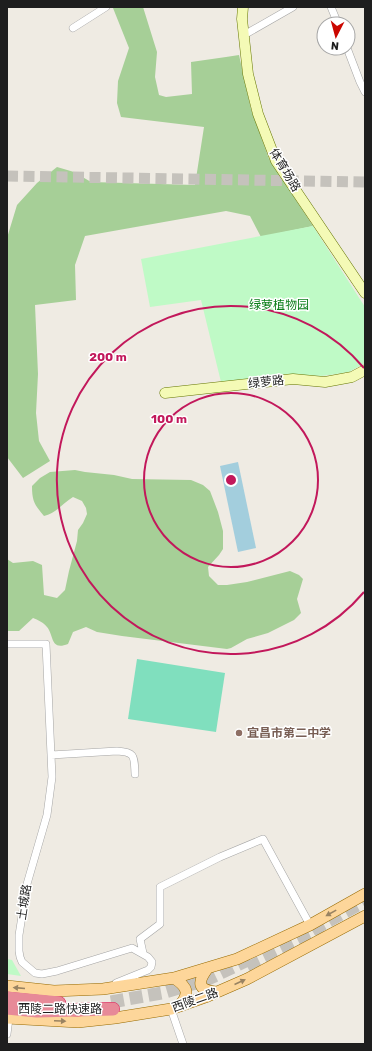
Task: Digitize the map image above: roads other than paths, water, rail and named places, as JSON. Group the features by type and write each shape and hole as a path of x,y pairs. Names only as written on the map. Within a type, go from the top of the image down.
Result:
{"highway":[{"name":"西陵二路快速路","path":"7,998 55,1003 112,1005 8,1014"}],"main road":[{"name":"体育场路","path":"243,7 242,19 254,76 263,115 275,146 285,164 340,244 365,285"},
{"name":"体育场路","path":"247,7 246,33 248,74 258,114 276,161 365,293"},
{"name":"绿萝路","path":"165,393 293,379 326,382 352,377 365,370"},
{"path":"7,986 54,990 102,989 174,978 237,959 310,925 365,894"},
{"name":"西陵二路","path":"8,1014 78,1022 115,1018 175,1008 247,979 365,916"},
{"path":"207,969 201,978 200,983 205,990 216,992"},
{"path":"174,978 183,984 186,991 186,997 175,1008"}],"street":[{"path":"73,28 106,7"},
{"path":"246,33 294,7"},
{"path":"350,56 365,92"},
{"name":"土城路","path":"7,644 46,644 52,777 47,815 26,884 19,936 19,951 22,962 35,973 42,974 57,971 132,948 143,953"},
{"path":"51,755 117,751 127,752 134,758 135,774"},
{"path":"102,989 142,973 151,967 152,962 143,953 140,940 160,924 160,887 220,857 263,839 273,860 310,925"},
{"path":"175,1008 182,1044"},
{"path":"7,1034 8,1014"}],"water":[{"path":"238,462 256,548 238,552 220,466"}],"tunnel":[{"path":"7,176 365,182"},
{"path":"312,930 365,901"},
{"path":"248,968 324,931"},
{"path":"111,1002 162,993 206,980 254,957"}],"place":[{"name":"宜昌市第二中学","path":"239,733"}],"park label":[{"name":"绿萝植物园","path":"279,305"}]}
